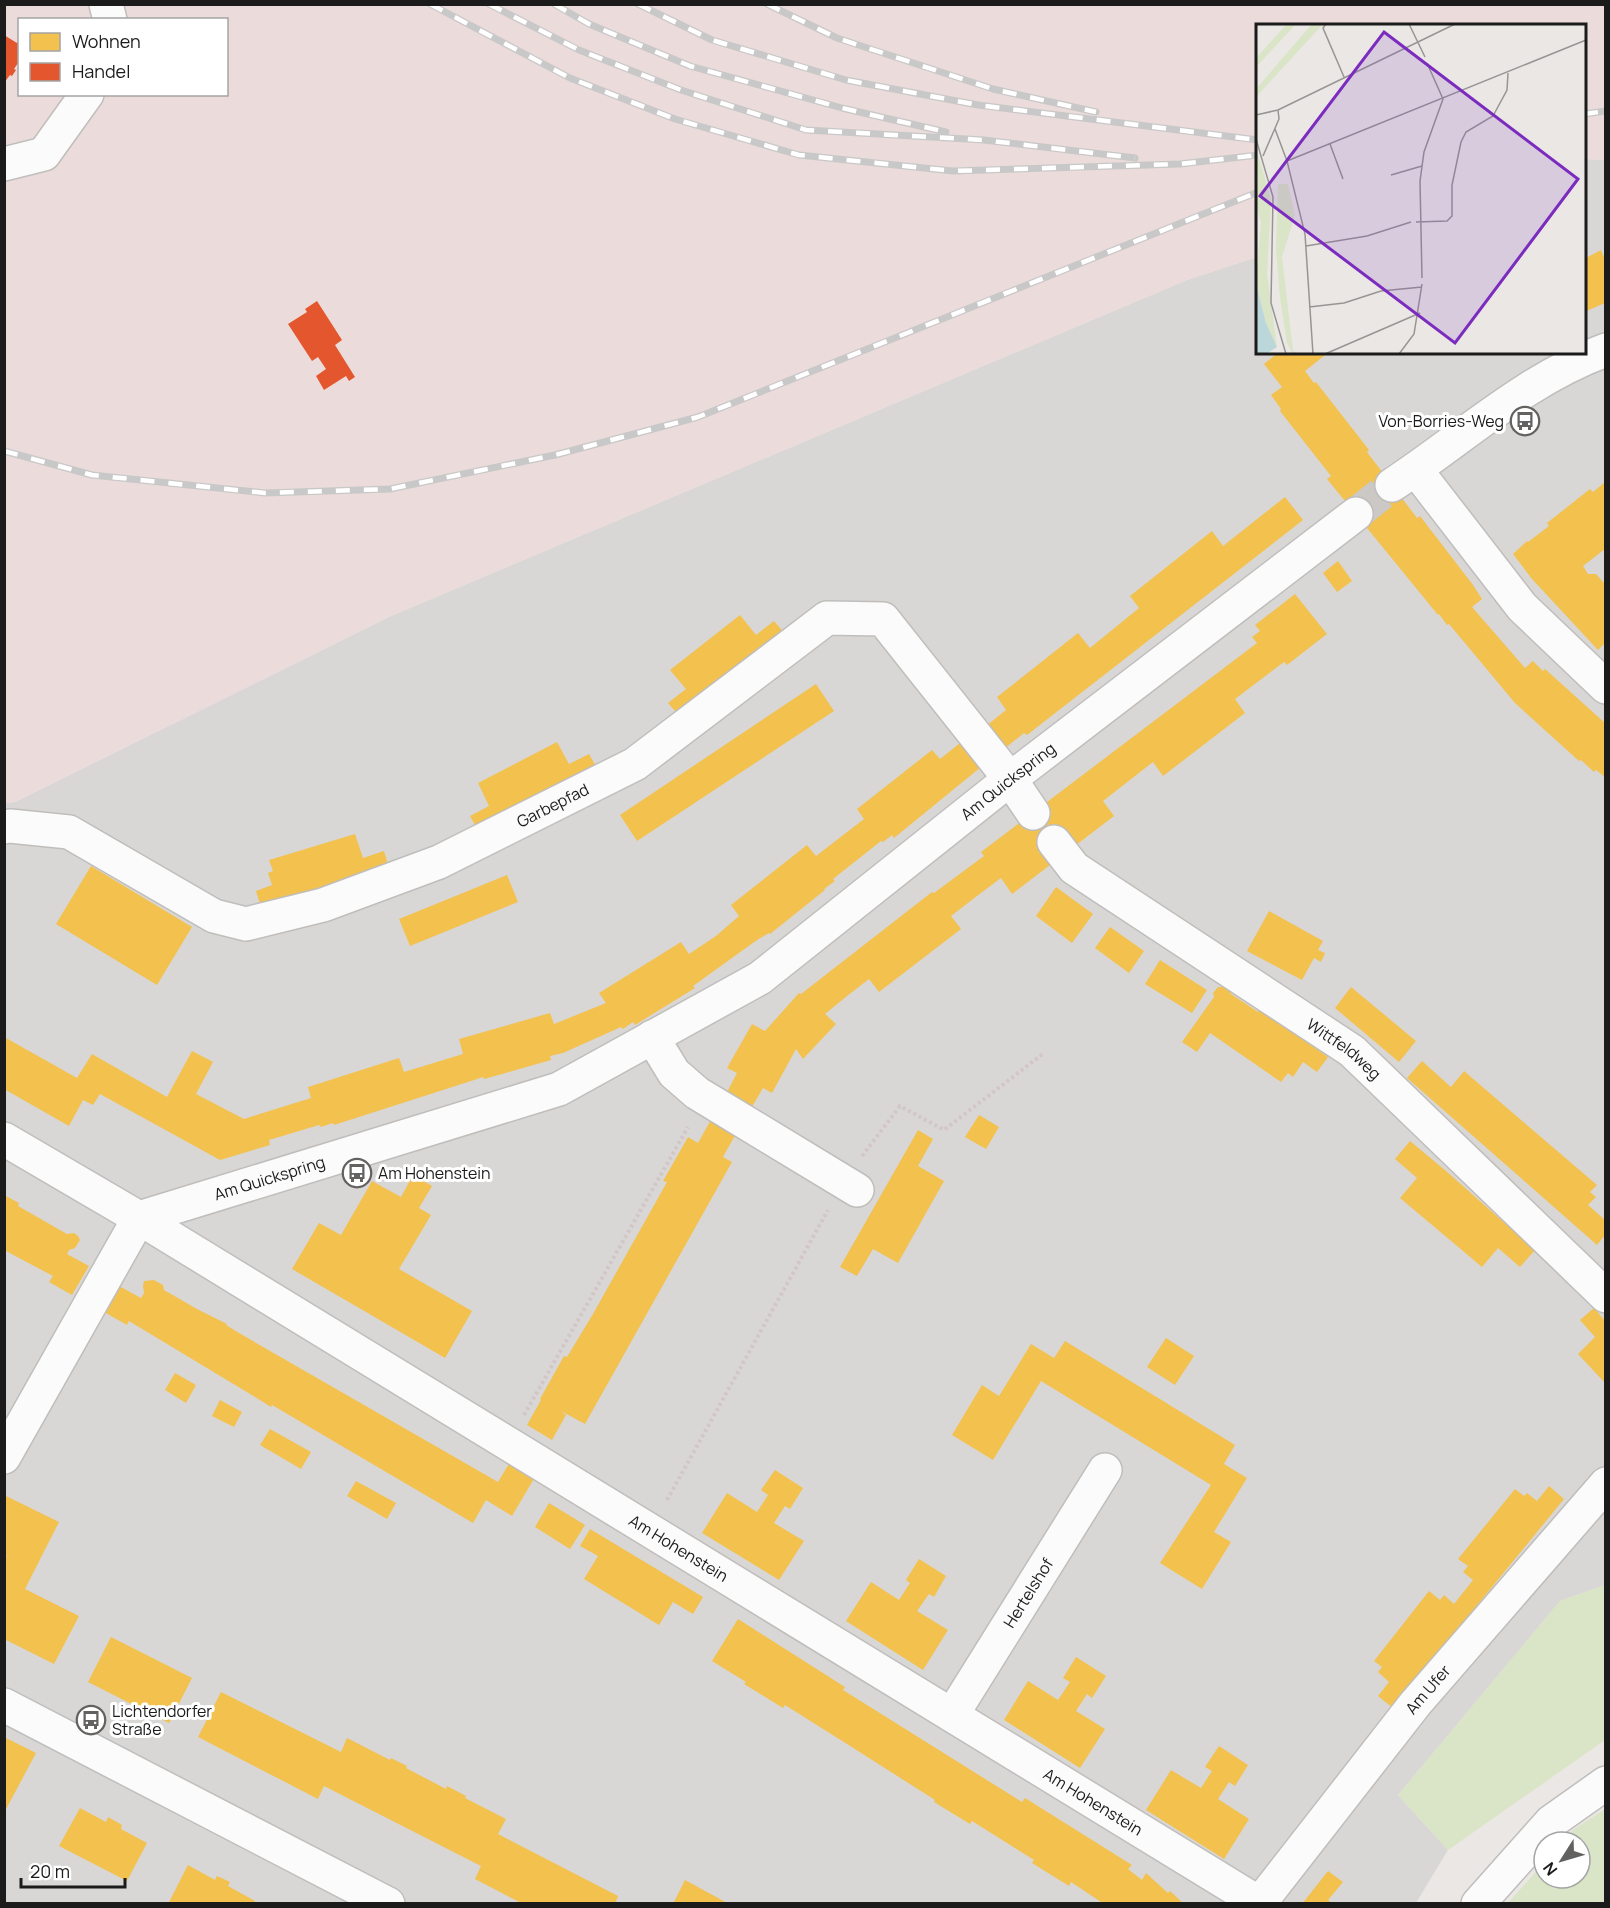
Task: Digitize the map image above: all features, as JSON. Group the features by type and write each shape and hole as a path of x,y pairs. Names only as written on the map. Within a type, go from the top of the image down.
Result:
{"street":[{"path":"4,164 44,154 86,96"},
{"path":"1599,358 1542,381 1510,401 1404,478 1522,607 1605,687"},
{"name":"Am Quickspring","path":"139,1218 559,1089 760,978 1010,779 1356,514"},
{"name":"Garbepfad","path":"4,827 69,832 214,916 233,921 246,924 323,905 439,862 634,764 827,618 883,619 1010,779"},
{"path":"1010,779 1033,813"},
{"name":"Wittfeldweg","path":"1054,842 1074,868 1352,1051 1605,1296"},
{"path":"652,1037 675,1073 705,1098 850,1185"},
{"name":"Am Hohenstein","path":"4,1139 139,1218 1259,1903"},
{"path":"4,1457 139,1218"},
{"name":"Hertelshof","path":"952,1715 1105,1470"},
{"name":"Am Ufer","path":"1259,1903 1414,1704 1605,1484"},
{"path":"4,1705 388,1904"},
{"path":"1478,1904 1551,1822 1605,1783"}],"path":[{"path":"650,1531 850,1185 900,1106 944,1130 1044,1053"},
{"path":"507,1444 705,1098"}],"shaded area":[{"path":"5,5 1605,5 1605,160 1586,159 1586,24 1256,24 1256,257 1187,280 391,616 15,802 5,803"},
{"path":"1586,159 1605,160 1605,1585 1560,1601 1398,1795 1448,1850 1416,1903 5,1904 5,803 15,802 391,616 1187,280 1256,257 1256,354 1586,354"}],"green space":[{"path":"1605,1585 1605,1740 1448,1850 1398,1795 1560,1601"},
{"path":"1605,1809 1605,1903 1508,1903 1532,1876 1532,1890 1592,1890 1592,1830 1573,1830"}],"building: Wohnen":[{"path":"1601,250 1605,260 1605,303 1586,311 1586,258"},
{"path":"1276,354 1326,354 1305,371 1369,450 1367,452 1417,518 1420,516 1473,585 1482,599 1472,607 1525,668 1533,661 1543,671 1545,669 1605,723 1605,777 1596,770 1594,772 1581,760 1579,761 1515,703 1449,624 1447,625 1438,615 1327,479 1331,476 1280,411 1281,409 1271,395 1282,387 1264,364"},
{"path":"1605,482 1605,549 1583,566 1588,574 1596,574 1605,584 1605,643 1598,650 1532,579 1513,554 1549,526 1547,523 1590,489 1593,492"},
{"path":"1285,497 1303,520 1027,735 1024,733 1004,749 986,726 1006,710 997,697 1078,633 1090,648 1139,608 1130,596 1212,531 1223,546"},
{"path":"1338,561 1352,581 1337,592 1323,573"},
{"path":"1295,594 1327,634 1287,665 1284,662 1235,699 1245,713 1163,776 1153,762 1103,801 1114,816 1012,894 1001,878 977,896 951,916 961,929 879,992 869,979 847,996 825,1014 836,1024 803,1059 796,1049 772,1093 763,1088 750,1110 725,1096 737,1073 727,1068 752,1024 765,1031 799,993 801,994 932,892 934,893 984,856 981,852 1257,643 1252,637 1260,631 1255,625"},
{"path":"740,615 756,635 774,621 786,635 680,717 668,703 686,689 670,670"},
{"path":"816,684 834,711 637,841 620,815"},
{"path":"557,742 569,764 589,754 598,770 479,832 470,816 489,806 478,783"},
{"path":"960,743 981,767 894,838 892,835 883,842 881,841 770,934 757,940 693,986 695,988 635,1025 633,1022 623,1029 621,1027 563,1053 550,1056 551,1060 484,1079 483,1077 334,1125 333,1123 321,1127 319,1125 269,1140 270,1145 220,1160 100,1094 93,1105 83,1100 69,1126 4,1089 4,1041 6,1038 77,1078 92,1054 167,1097 192,1051 213,1062 196,1094 244,1119 311,1098 308,1087 399,1058 404,1072 463,1054 459,1039 550,1013 554,1024 606,1003 599,993 681,942 689,954 716,936 739,916 731,905 807,845 816,856 864,819 857,809 932,750 940,759"},
{"path":"355,834 363,858 384,851 389,868 261,907 256,891 272,885 268,873 273,871 269,860"},
{"path":"91,866 192,927 157,985 56,924"},
{"path":"507,875 518,902 410,946 399,919"},
{"path":"1056,887 1093,914 1072,943 1036,916"},
{"path":"1269,911 1323,941 1318,950 1325,953 1321,962 1314,958 1302,980 1247,951"},
{"path":"1110,927 1144,951 1129,973 1095,948"},
{"path":"1160,960 1207,990 1192,1013 1145,984"},
{"path":"1218,987 1230,991 1231,994 1258,1012 1259,1009 1328,1057 1317,1072 1303,1062 1293,1077 1288,1073 1281,1082 1210,1033 1197,1052 1182,1042 1214,997 1213,993"},
{"path":"1351,987 1416,1041 1399,1062 1335,1008"},
{"path":"1422,1061 1451,1087 1464,1071 1597,1185 1590,1192 1596,1197 1588,1205 1605,1220 1605,1235 1597,1245 1407,1078"},
{"path":"979,1115 999,1127 986,1149 965,1137"},
{"path":"712,1118 737,1132 723,1157 732,1162 585,1424 561,1411 566,1415 552,1440 527,1425 564,1356 567,1357 593,1314 667,1182 663,1181 688,1137 698,1143"},
{"path":"918,1130 933,1139 918,1166 944,1181 898,1263 873,1249 857,1276 840,1267"},
{"path":"1410,1141 1535,1250 1520,1267 1498,1248 1482,1267 1400,1198 1417,1178 1395,1159"},
{"path":"413,1175 432,1186 419,1208 431,1215 399,1269 472,1311 445,1358 292,1269 319,1223 341,1235 372,1181 401,1197"},
{"path":"4,1195 19,1203 18,1206 67,1234 74,1233 78,1236 80,1240 67,1254 89,1266 72,1295 49,1282 53,1276 4,1250"},
{"path":"154,1280 163,1285 164,1290 227,1324 498,1482 510,1462 535,1477 512,1516 486,1500 473,1523 272,1405 271,1407 129,1321 127,1325 104,1312 119,1286 141,1298 144,1293 144,1281"},
{"path":"1594,1308 1605,1321 1605,1383 1578,1354 1595,1337 1580,1320"},
{"path":"1166,1338 1194,1356 1175,1385 1147,1367"},
{"path":"1065,1341 1235,1445 1224,1464 1247,1478 1214,1532 1231,1542 1202,1589 1160,1563 1211,1485 1041,1381 993,1460 952,1435 982,1385 999,1396 1031,1344 1054,1358"},
{"path":"175,1373 196,1385 186,1403 165,1390"},
{"path":"220,1400 242,1412 234,1427 212,1416"},
{"path":"270,1429 311,1452 301,1469 260,1445"},
{"path":"775,1470 803,1488 790,1509 785,1506 774,1523 804,1541 779,1580 702,1533 727,1493 757,1512 768,1495 761,1490"},
{"path":"356,1481 396,1503 387,1519 347,1496"},
{"path":"1549,1486 1564,1499 1393,1708 1378,1696 1389,1682 1378,1672 1382,1667 1374,1661 1429,1591 1440,1600 1444,1595 1454,1604 1473,1580 1463,1572 1468,1566 1458,1559 1515,1489 1524,1496 1527,1493 1537,1501"},
{"path":"4,1495 59,1522 25,1589 79,1616 54,1664 4,1639 4,1560 7,1556 4,1554"},
{"path":"549,1503 585,1525 570,1549 535,1527"},
{"path":"590,1529 703,1597 693,1614 673,1602 659,1625 584,1579 598,1556 580,1546"},
{"path":"919,1559 946,1576 934,1597 929,1594 917,1611 948,1630 923,1670 846,1621 871,1582 899,1600 910,1583 906,1580"},
{"path":"738,1619 845,1687 843,1690 1022,1802 1025,1798 1132,1865 1128,1869 1142,1880 1146,1873 1184,1904 1104,1904 1071,1882 1069,1886 1032,1863 1034,1860 972,1821 970,1824 934,1802 935,1800 785,1705 783,1708 744,1684 746,1682 712,1661"},
{"path":"111,1637 192,1678 169,1723 88,1682"},
{"path":"1076,1657 1106,1676 1092,1698 1087,1694 1076,1711 1105,1729 1080,1768 1004,1720 1028,1681 1058,1700 1070,1682 1063,1678"},
{"path":"221,1692 341,1752 347,1738 407,1766 406,1768 446,1789 447,1786 466,1796 465,1798 506,1819 498,1834 618,1896 615,1904 523,1904 475,1879 481,1866 324,1786 318,1799 198,1737"},
{"path":"4,1737 36,1753 4,1813"},
{"path":"1219,1746 1248,1765 1235,1786 1229,1782 1218,1799 1249,1819 1224,1859 1146,1810 1171,1770 1201,1788 1212,1771 1205,1767"},
{"path":"80,1808 106,1822 108,1817 122,1825 121,1829 147,1843 127,1881 59,1846"},
{"path":"188,1865 215,1880 217,1876 230,1882 228,1886 255,1901 253,1904 168,1904"},
{"path":"1328,1871 1343,1882 1328,1900 1333,1904 1302,1904"},
{"path":"685,1880 729,1904 673,1904"}],"building: Handel":[{"path":"4,35 17,43 18,41 18,63 12,76 10,75 4,83"},
{"path":"317,301 342,340 335,345 355,377 349,381 346,376 324,390 316,376 326,369 318,357 312,361 288,324 307,312 305,309"}],"tunnel":[{"path":"1356,514 1392,485"}],"railway":[{"path":"430,4 570,78 675,119 799,155 953,171 1180,164 1256,155"},
{"path":"489,4 579,50 681,90 806,130 984,140 1135,158"},
{"path":"554,4 589,24 690,66 842,108 946,132"},
{"path":"638,4 712,40 846,80 978,105 1256,140"},
{"path":"767,4 837,38 993,89 1096,112"},
{"path":"1586,114 1606,111"},
{"path":"4,451 92,475 265,493 390,489 555,455 698,417 1256,193"}],"place":[{"name":"Von-Borries-Weg","path":"1525,421"},
{"name":"Am Hohenstein","path":"357,1173"},
{"name":"Lichtendorfer Straße","path":"91,1720"}]}
